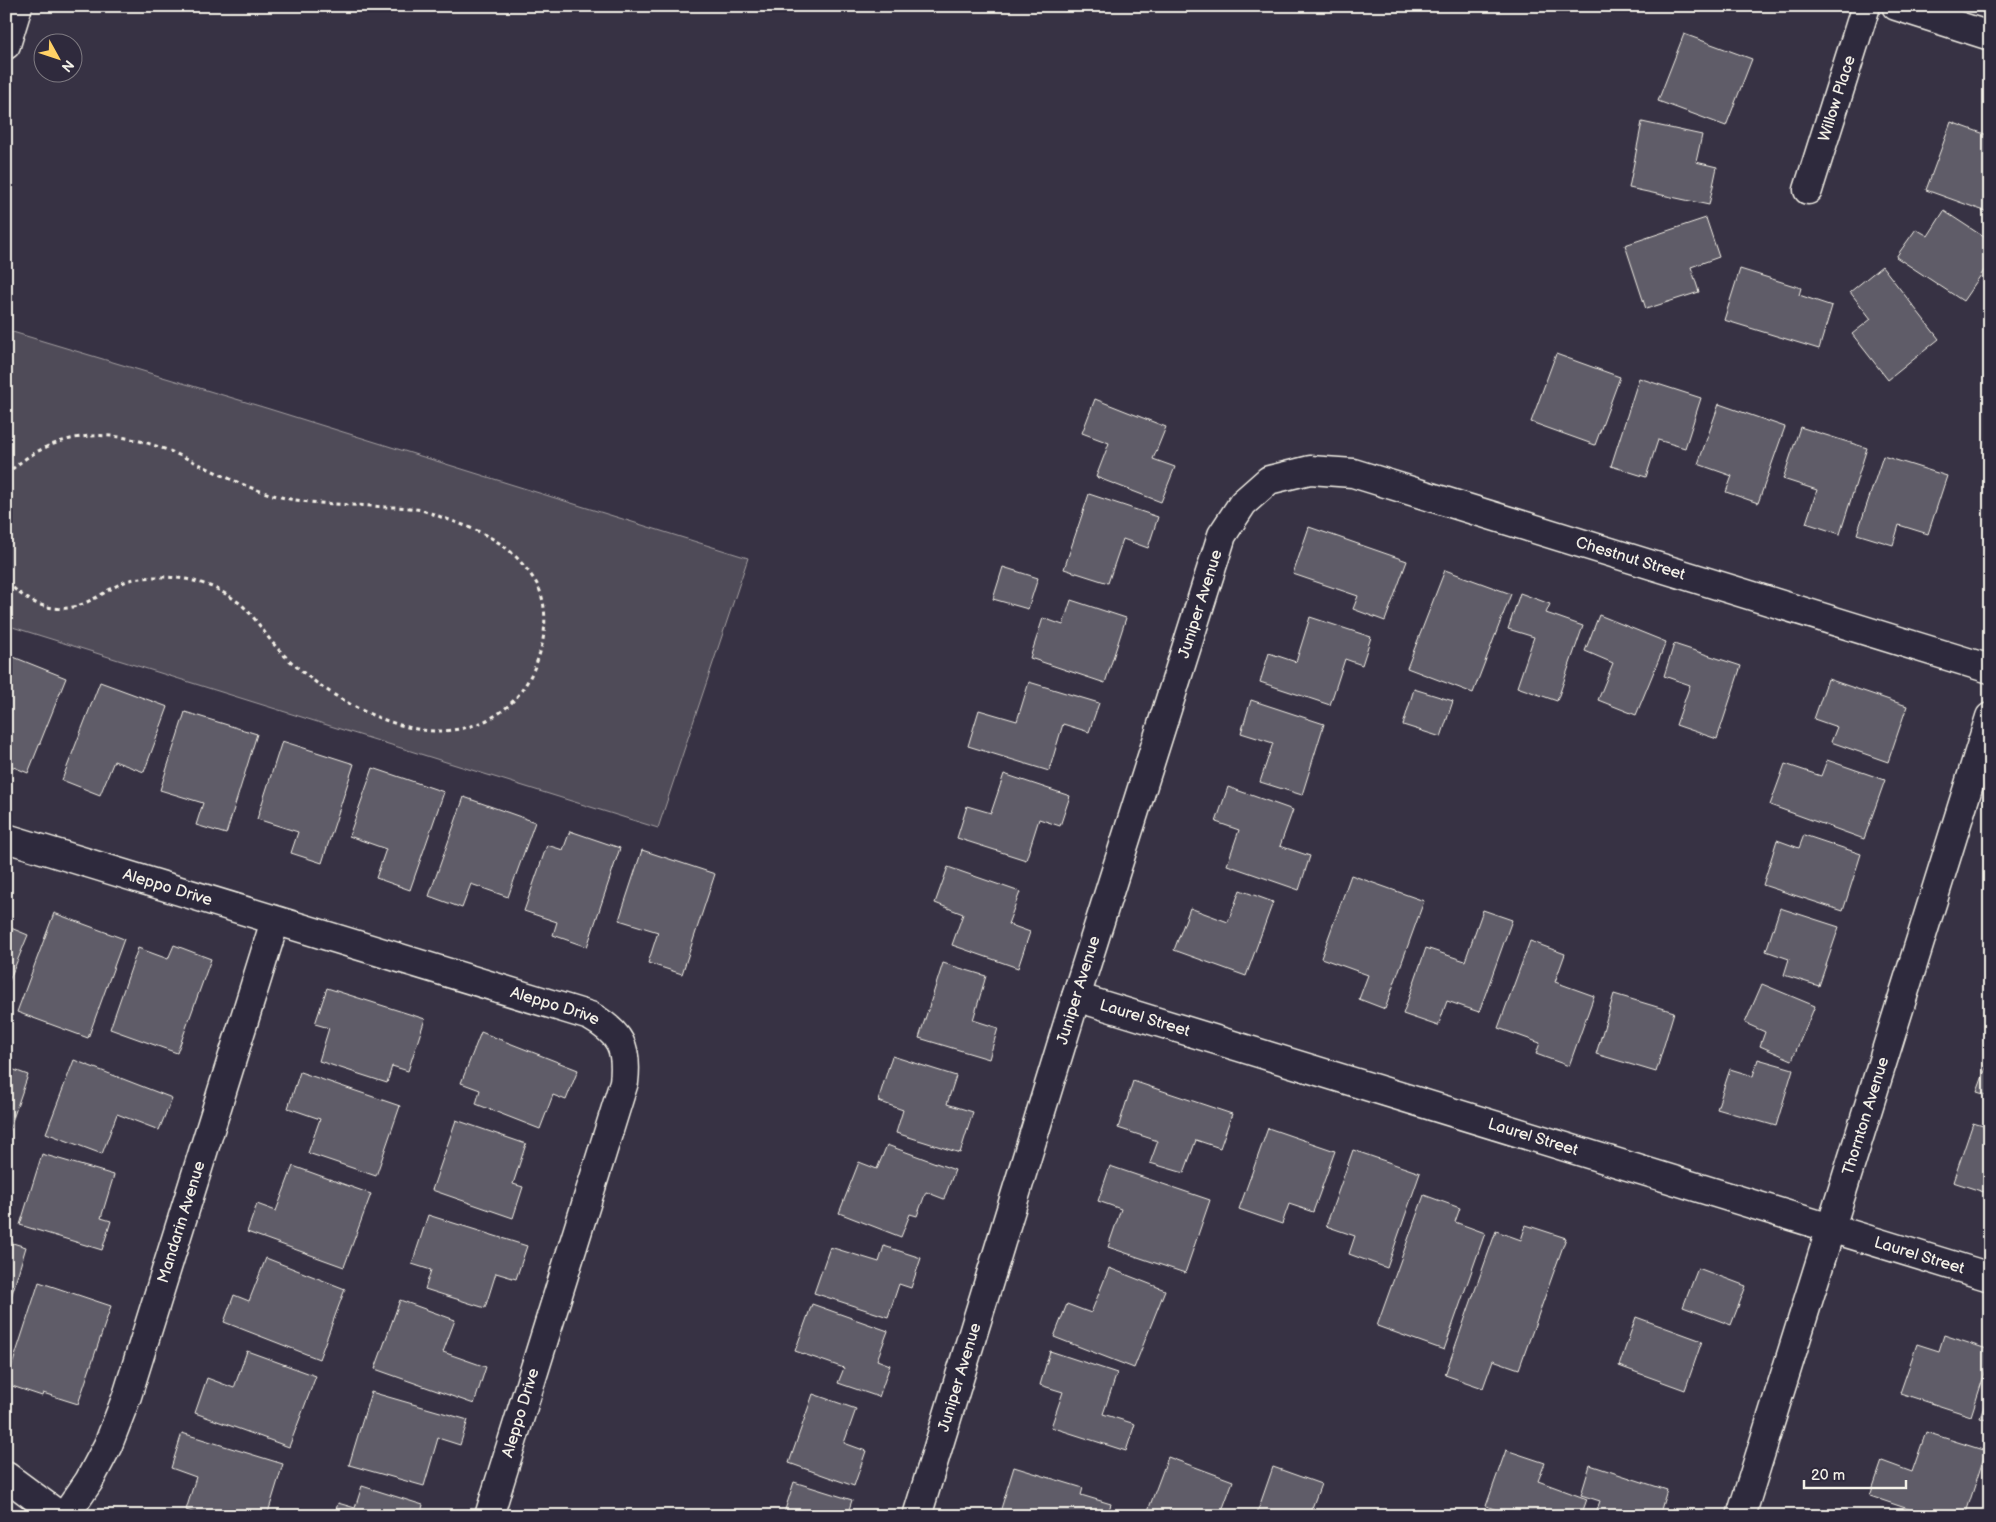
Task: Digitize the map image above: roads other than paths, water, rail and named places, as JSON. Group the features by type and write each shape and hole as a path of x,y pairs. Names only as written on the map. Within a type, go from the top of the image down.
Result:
{"street":[{"path":"6,45 18,6"},
{"name":"Willow Place","path":"1808,190 1866,6"},
{"path":"1896,6 1990,36"},
{"name":"Chestnut Street","path":"1268,480 1310,470 1353,473 1990,669"},
{"name":"Juniper Avenue","path":"917,1516 1076,997 1222,535 1243,504 1268,480"},
{"name":"Thornton Avenue","path":"1742,1516 1990,717"},
{"name":"Aleppo Drive","path":"6,838 590,1016 607,1026 622,1044 626,1063 624,1082 489,1516"},
{"name":"Mandarin Avenue","path":"66,1516 89,1481 108,1445 127,1396 275,920"},
{"name":"Laurel Street","path":"1076,997 1990,1277"},
{"path":"6,1476 60,1516"}]}
